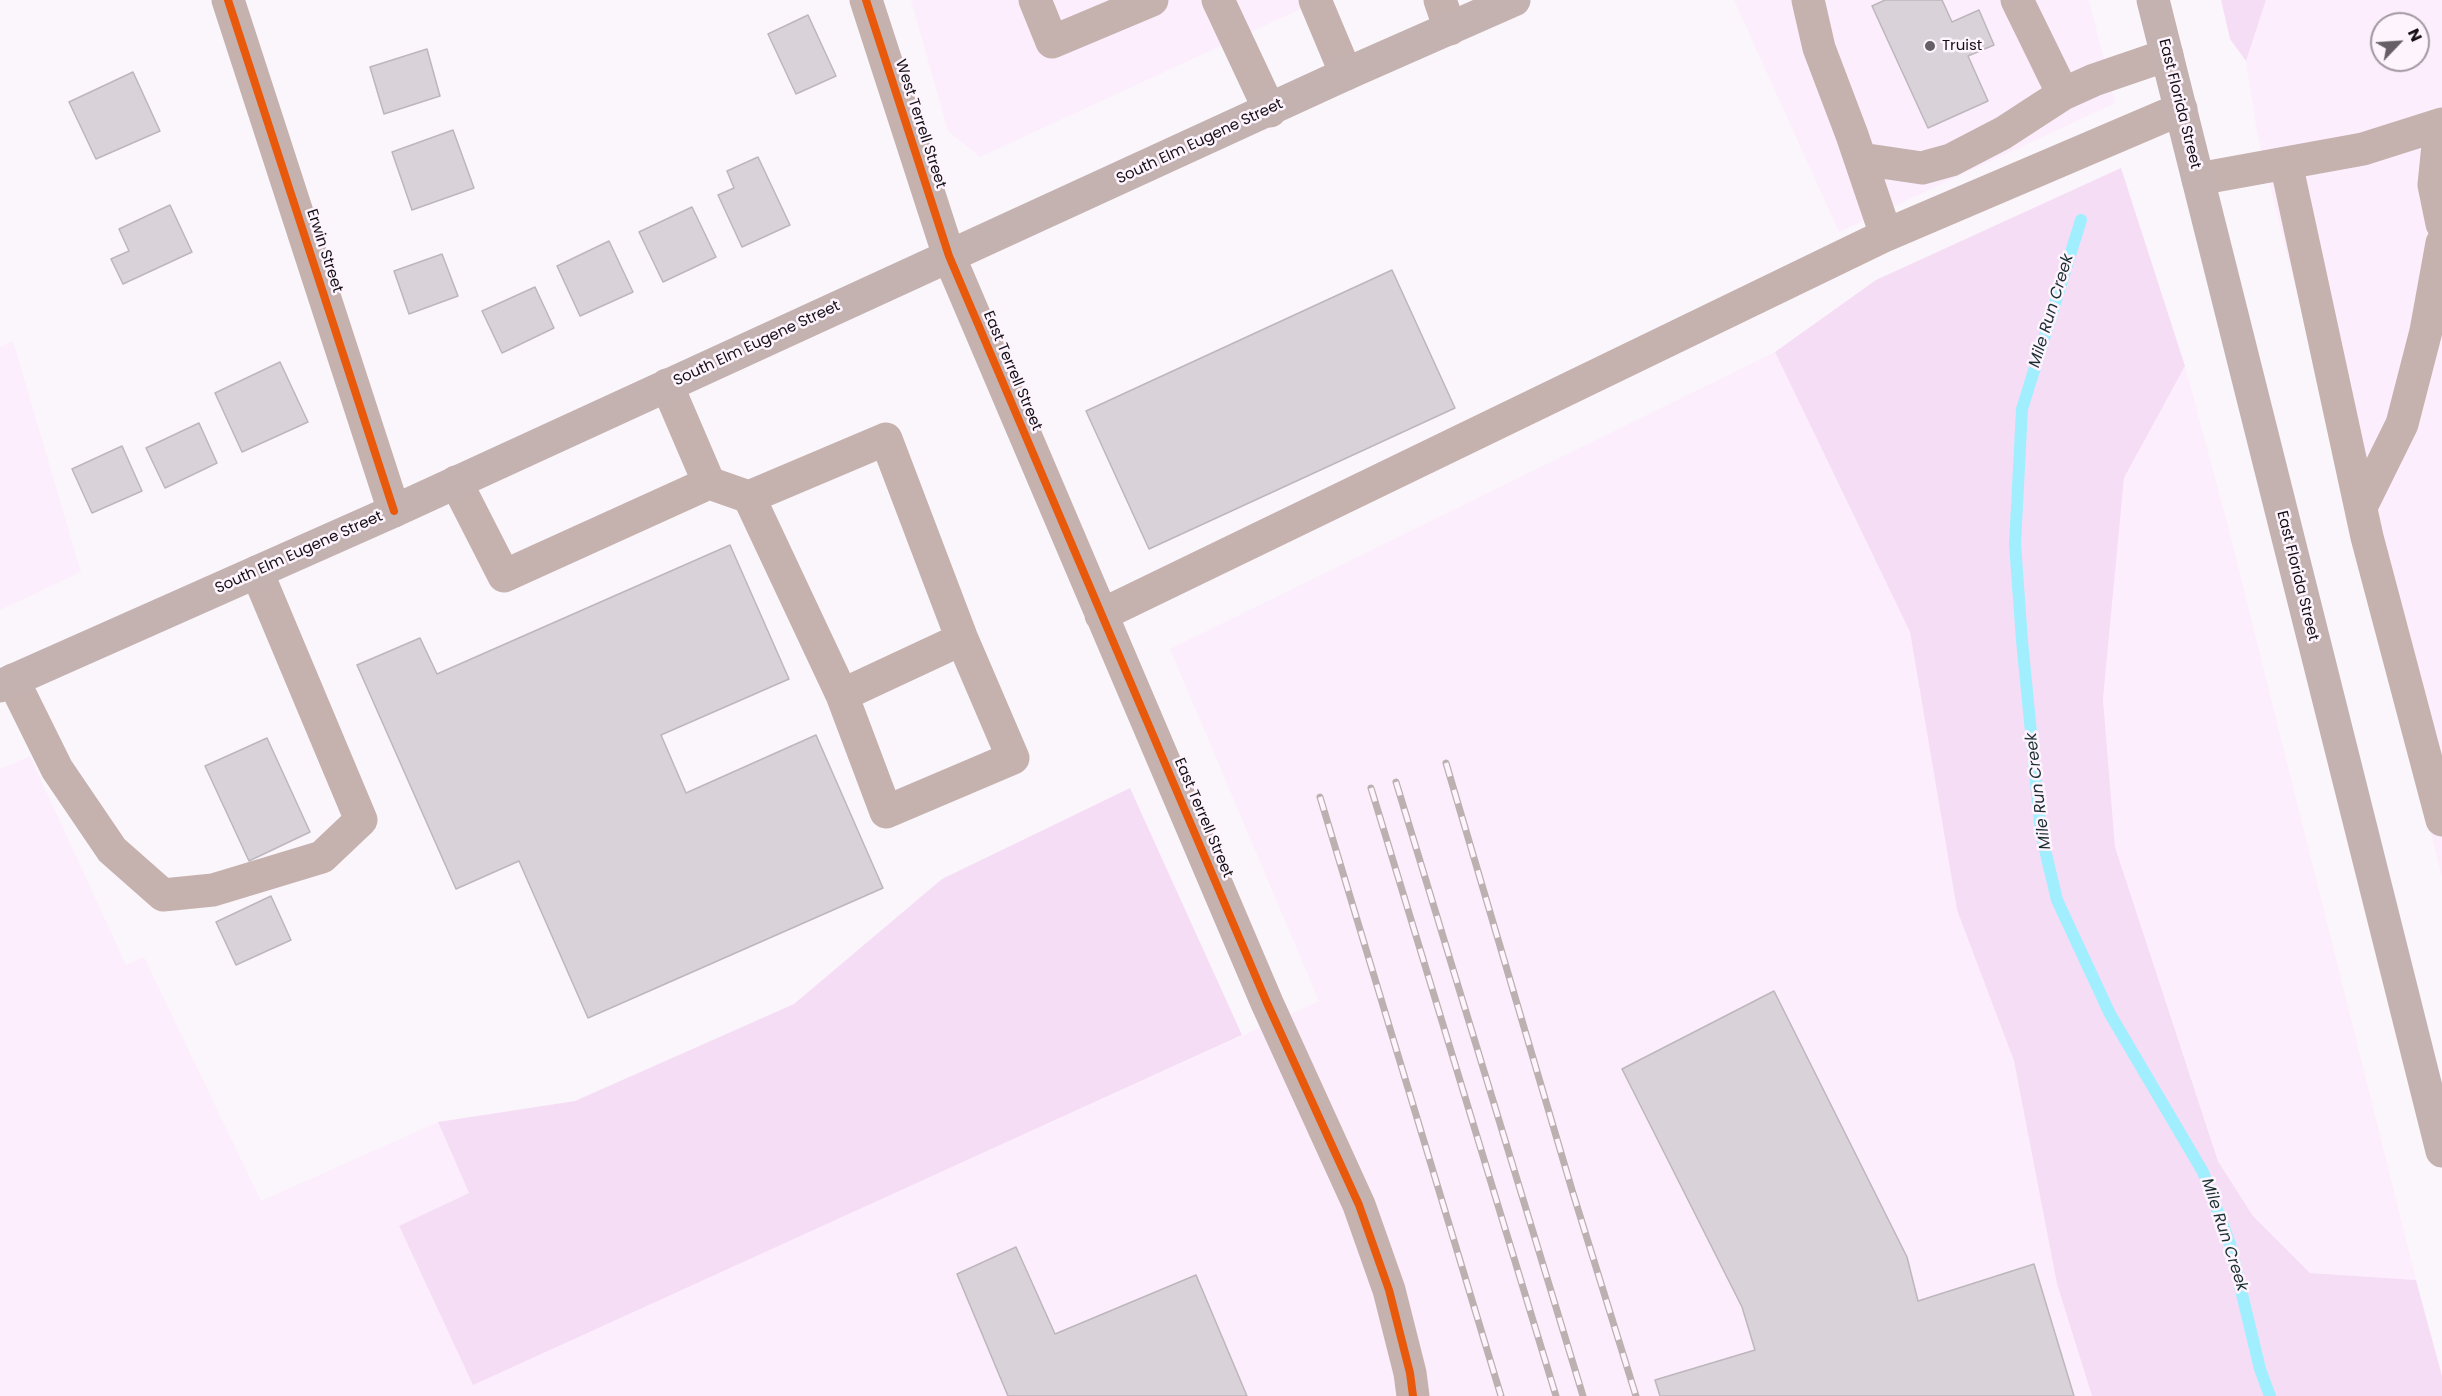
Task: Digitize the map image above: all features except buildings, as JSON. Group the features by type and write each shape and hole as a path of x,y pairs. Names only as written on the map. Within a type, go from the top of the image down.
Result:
{"main road":[{"name":"South Elm Eugene Street","path":"6,683 394,511 948,256 1270,111 1346,74 1445,14 1514,0"},
{"name":"East Florida Street","path":"2153,0 2442,1151"}],"street":[{"name":"Erwin Street","path":"228,0 394,511"},
{"name":"West Terrell Street","path":"866,0 948,256"},
{"path":"1035,0 1052,42 1152,0"},
{"path":"1218,0 1270,111"},
{"path":"1315,0 1346,74"},
{"path":"1808,0 1819,48 1886,236"},
{"path":"2017,0 2063,94"},
{"path":"1860,159 1922,168 1951,160 2003,133 2063,94 2167,55"},
{"path":"1101,615 1886,236 2181,108"},
{"path":"2198,180 2363,149 2441,125 2434,185 2442,224"},
{"path":"2286,163 2361,507 2442,820"},
{"path":"2361,507 2402,424 2426,331 2442,243"},
{"name":"East Terrell Street","path":"948,256 1272,1013 1359,1205 1389,1290 1410,1373 1413,1396"},
{"path":"667,385 708,483"},
{"path":"456,482 504,576 708,483 749,497 886,439 962,639 1013,758 886,812 842,695 749,497"},
{"path":"6,683 57,769 112,850 163,895 213,890 322,857 361,820 257,572"},
{"path":"842,695 962,639"}],"shaded area":[{"path":"911,0 1320,0 980,157 948,131"},
{"path":"1734,0 2089,0 2115,103 1839,232"},
{"path":"2221,0 2266,0 2246,61 2230,39"},
{"path":"2266,0 2442,0 2442,877 2257,133 2246,61"},
{"path":"2121,168 2185,366 2124,478 2103,699 2115,847 2218,1161 2253,1216 2310,1273 2416,1280 2442,1376 2442,1396 2092,1396 2057,1284 2014,1061 1957,910 1910,632 1775,352 1876,280"},
{"path":"13,341 81,572 0,610 0,347"},
{"path":"1775,352 1910,632 1957,910 2014,1061 2057,1284 2092,1396 0,1396 0,769 30,756 126,965 144,957 261,1201 438,1122 469,1193 399,1227 473,1384 1319,1001 1170,649"},
{"path":"2185,366 2229,530 2416,1280 2310,1273 2253,1216 2218,1160 2115,847 2103,699 2124,478"},
{"path":"1130,788 1242,1035 473,1385 399,1226 469,1193 438,1122 575,1101 794,1004 942,879"}],"waterway":[{"name":"Mile Run Creek","path":"2081,220 2022,409 2015,544 2041,833 2057,900 2110,1014 2203,1172 2230,1244 2260,1369 2270,1396"}],"railway":[{"path":"1446,763 1572,1190 1636,1396"},
{"path":"1396,782 1583,1396"},
{"path":"1371,788 1556,1396"},
{"path":"1320,797 1501,1396"}],"cycle path":[{"path":"228,0 394,511"},
{"path":"866,0 949,256 1267,1003 1359,1205 1389,1290 1410,1373 1413,1396"}],"place":[{"name":"Truist","path":"1930,46"}]}
